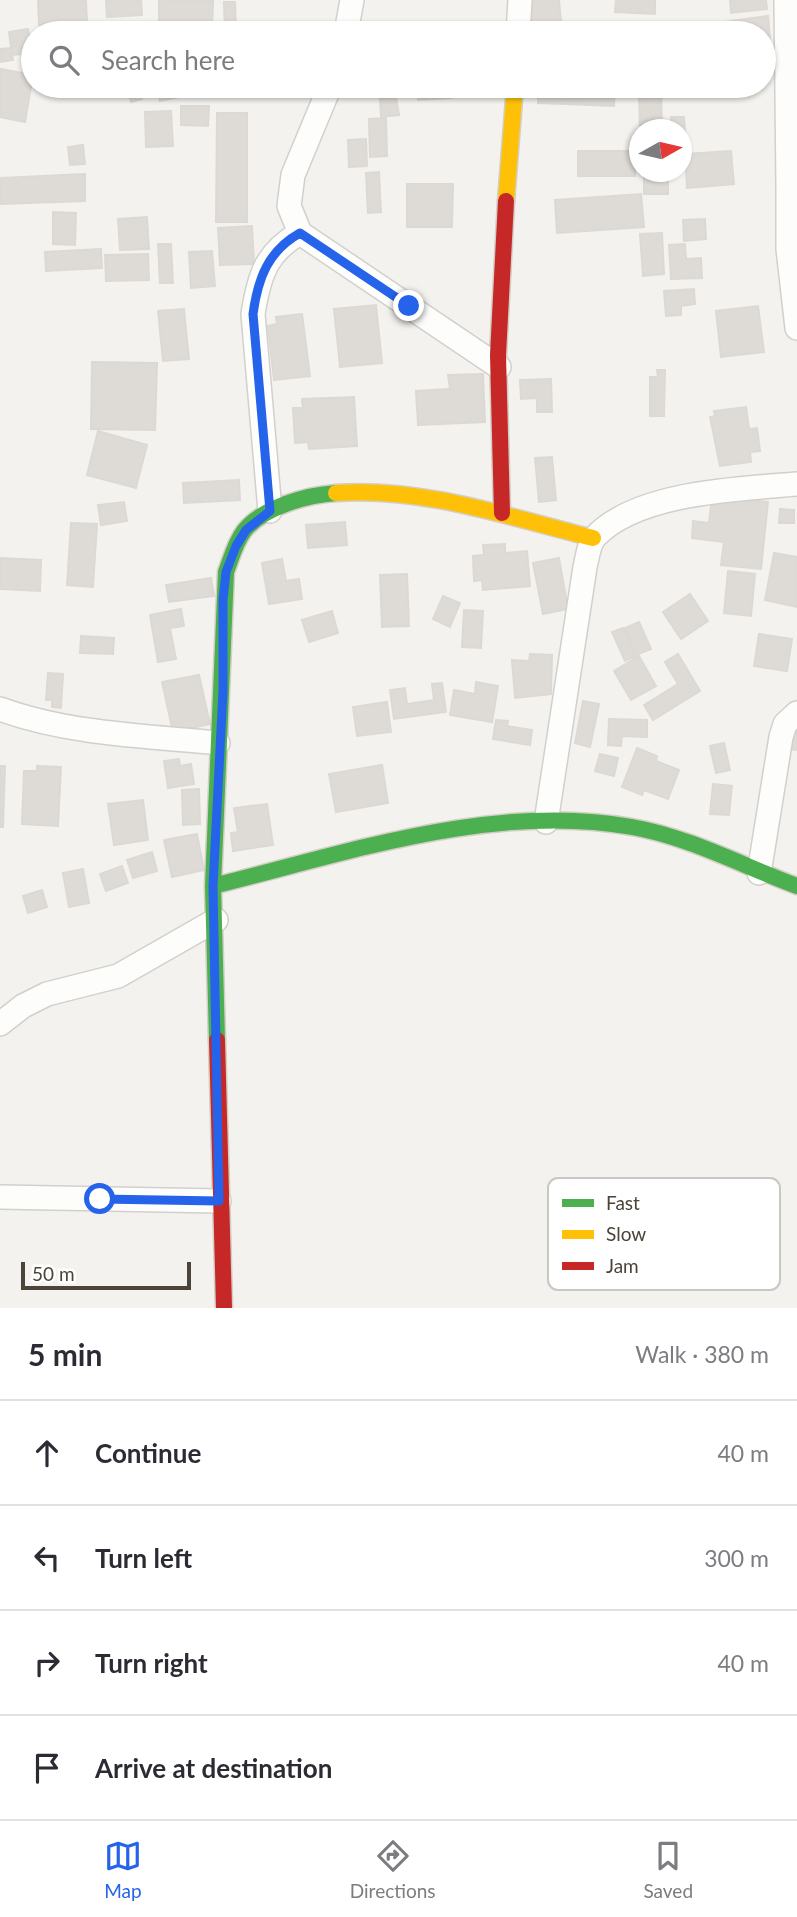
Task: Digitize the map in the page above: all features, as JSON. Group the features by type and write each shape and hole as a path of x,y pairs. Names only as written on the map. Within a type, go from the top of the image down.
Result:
{"street":[{"path":"348,21 352,0"},
{"path":"519,21 520,0"},
{"path":"786,0 793,187 788,249 797,328"},
{"path":"325,98 293,175 289,206 300,233 499,367"},
{"path":"502,513 499,367 501,263 513,98"},
{"path":"270,511 253,314 257,285 272,254 300,233"},
{"path":"546,822 585,568 593,538 625,516 669,501 797,484"},
{"path":"224,1308 219,1201 216,920 213,886 226,572 246,530 270,511 321,495 364,491 423,496 502,513 593,538"},
{"path":"0,709 18,716 114,734 218,743"},
{"path":"759,873 781,737 785,724 797,713"},
{"path":"213,886 427,837 480,827 546,822 593,822 686,840 759,873 797,886"},
{"path":"0,1024 23,1006 47,994 118,976 216,920"},
{"path":"0,1197 219,1201"}],"building":[{"path":"38,0 86,0 87,21 39,21"},
{"path":"106,0 141,0 142,15 107,17"},
{"path":"159,0 213,1 212,21 159,21"},
{"path":"525,0 559,0 561,21 527,21"},
{"path":"616,0 655,0 655,14 615,12"},
{"path":"730,0 766,0 767,9 731,13"},
{"path":"224,2 235,2 236,21 225,21"},
{"path":"768,16 768,21 730,21"},
{"path":"21,30 21,54 12,55 9,32"},
{"path":"11,48 13,60 0,62 0,49"},
{"path":"1,69 21,73 21,98 29,98 25,122 0,117"},
{"path":"396,98 399,115 381,117 380,99"},
{"path":"418,98 451,98 418,100"},
{"path":"538,98 614,98 614,106 538,103"},
{"path":"639,98 661,98 662,119 640,119"},
{"path":"181,106 209,106 208,126 181,125"},
{"path":"171,111 173,146 146,147 145,112"},
{"path":"217,113 247,113 247,222 216,222"},
{"path":"386,118 387,156 370,157 369,119"},
{"path":"366,139 367,166 349,167 348,140"},
{"path":"83,145 85,164 70,165 68,147"},
{"path":"578,151 629,151 629,176 578,176"},
{"path":"731,151 734,184 687,188 687,182 692,182 692,154"},
{"path":"379,172 381,212 368,213 366,173"},
{"path":"85,174 85,201 0,204 0,178"},
{"path":"644,182 668,182 668,194 644,194"},
{"path":"407,184 453,184 452,227 407,227"},
{"path":"641,194 644,227 557,233 555,200"},
{"path":"53,212 76,213 75,245 53,244"},
{"path":"147,217 149,249 120,250 118,219"},
{"path":"705,219 706,239 684,241 683,220"},
{"path":"252,226 254,264 220,265 218,228"},
{"path":"662,233 664,274 643,276 640,234"},
{"path":"158,244 171,244 173,283 160,283"},
{"path":"685,244 686,259 701,258 702,278 671,279 669,245"},
{"path":"101,249 102,268 46,271 45,252"},
{"path":"212,251 215,286 191,288 189,252"},
{"path":"148,254 149,280 106,281 105,255"},
{"path":"694,289 695,304 681,306 681,315 666,316 664,291"},
{"path":"376,305 382,363 340,367 334,309"},
{"path":"758,306 764,352 721,357 716,311"},
{"path":"184,309 189,359 163,361 158,311"},
{"path":"302,314 310,376 274,380 268,326 277,324 276,317"},
{"path":"92,362 157,363 155,430 91,429"},
{"path":"657,370 665,370 664,416 650,416 650,377 658,377"},
{"path":"483,374 485,422 418,425 416,391 450,389 448,375"},
{"path":"551,379 552,412 537,412 537,398 521,399 520,380"},
{"path":"354,397 357,446 309,449 308,442 295,443 293,408 303,408 302,399"},
{"path":"746,407 749,429 757,428 760,451 750,452 751,462 720,466 710,417 715,416 714,411"},
{"path":"98,431 147,445 136,488 87,475"},
{"path":"552,457 556,500 539,502 535,458"},
{"path":"239,480 240,500 184,503 183,483"},
{"path":"712,496 768,502 761,569 721,565 724,542 692,538 693,521 709,523"},
{"path":"124,502 127,521 101,525 98,505"},
{"path":"780,509 794,510 794,523 779,523"},
{"path":"345,522 347,545 308,548 306,525"},
{"path":"71,523 97,524 93,587 67,585"},
{"path":"505,544 505,553 527,551 530,586 483,590 482,580 474,581 473,556 484,555 483,545"},
{"path":"774,553 797,557 797,607 765,600"},
{"path":"0,558 41,560 40,591 0,589"},
{"path":"559,558 568,609 543,614 533,563"},
{"path":"282,559 286,581 299,579 302,599 269,604 262,563"},
{"path":"728,571 755,574 751,616 724,613"},
{"path":"407,574 409,626 382,627 380,575"},
{"path":"211,578 214,596 169,602 166,585"},
{"path":"690,594 708,621 681,639 663,612"},
{"path":"443,596 460,603 450,627 433,619"},
{"path":"181,609 184,626 170,628 176,659 158,662 150,615"},
{"path":"464,610 483,611 481,648 462,647"},
{"path":"332,611 338,633 309,642 302,620"},
{"path":"639,622 651,649 636,655 625,628"},
{"path":"623,628 635,656 625,661 612,632"},
{"path":"759,634 792,639 787,671 754,666"},
{"path":"81,636 114,638 113,654 80,653"},
{"path":"530,654 552,655 551,694 515,698 512,660 529,661"},
{"path":"678,654 700,691 653,720 644,705 678,684 665,662"},
{"path":"639,656 656,686 631,700 614,671"},
{"path":"48,673 63,674 61,708 52,707 52,700 46,700"},
{"path":"199,675 210,724 173,732 162,682"},
{"path":"476,682 498,686 492,722 450,715 454,690 475,694"},
{"path":"442,683 446,712 394,719 390,690 405,688 407,704 434,700 432,684"},
{"path":"583,701 599,704 590,747 575,743"},
{"path":"387,702 391,732 357,736 353,707"},
{"path":"609,719 647,720 647,737 622,736 621,746 608,745"},
{"path":"496,720 508,721 507,726 532,730 530,745 493,739"},
{"path":"791,731 797,732 797,750 788,749"},
{"path":"724,743 730,770 716,773 710,746"},
{"path":"637,748 657,756 656,761 679,770 668,799 644,790 642,795 622,787"},
{"path":"600,754 618,758 614,776 595,771"},
{"path":"179,759 180,766 191,764 194,784 168,788 164,761"},
{"path":"382,765 388,803 336,812 329,774"},
{"path":"0,766 5,766 3,827 0,827"},
{"path":"37,766 61,767 58,826 22,824 24,771 37,771"},
{"path":"713,784 732,786 729,815 710,814"},
{"path":"199,789 200,824 183,825 182,790"},
{"path":"143,800 148,840 114,845 108,804"},
{"path":"267,804 273,845 233,851 231,833 238,832 234,808"},
{"path":"197,834 204,870 172,877 164,840"},
{"path":"152,852 157,871 133,878 127,860"},
{"path":"122,866 128,883 106,891 100,874"},
{"path":"83,869 89,903 69,907 63,873"},
{"path":"42,890 47,907 28,913 23,896"}],"traffic: fast":[{"path":"217,1040 213,886 226,572 244,531 262,515 312,496 336,493"},
{"path":"213,886 421,835 527,821 580,821 653,832 716,853 797,886"}],"traffic: slow":[{"path":"506,201 514,98"},
{"path":"336,493 369,492 433,499 593,538"}],"traffic: jam":[{"path":"502,513 498,355 506,201"},
{"path":"217,1040 224,1308"}],"route":[{"path":"100,1199 219,1201 216,920 213,886 218,821 218,743 223,691 223,600 226,572 236,546 246,530 270,511 253,314 257,285 272,254 283,243 300,233 409,306"}]}
